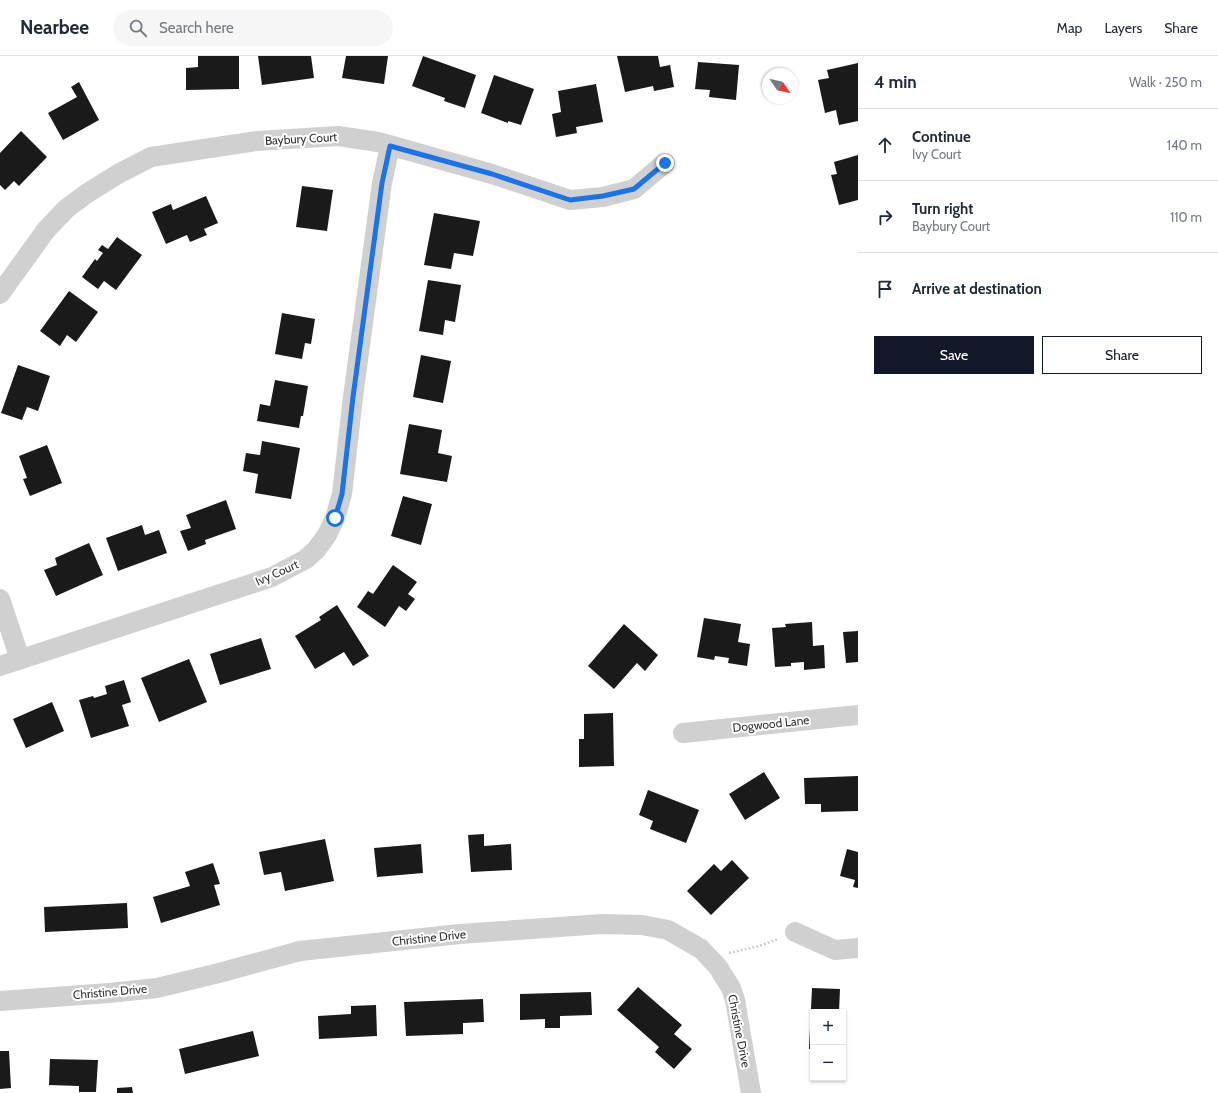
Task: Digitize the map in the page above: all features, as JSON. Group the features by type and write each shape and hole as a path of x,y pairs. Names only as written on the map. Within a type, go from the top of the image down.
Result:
{"street":[{"name":"Baybury Court","path":"0,294 46,230 66,209 86,194 118,174 152,156 257,141 338,136 378,142 492,174 570,200 603,196 634,189 665,163"},
{"name":"Ivy Court","path":"0,666 272,577 306,559 316,550 327,535 335,518 342,494 378,207 390,146"},
{"path":"0,599 20,659"},
{"name":"Dogwood Lane","path":"683,733 858,715"},
{"name":"Christine Drive","path":"0,1002 157,988 300,951 460,934 602,924 642,925 668,930 701,949 715,964 731,988 735,1000 751,1093"},
{"path":"795,932 835,950 858,948"}],"path":[{"path":"715,964 726,953 759,946 795,932"}],"building":[{"path":"198,56 239,56 239,89 186,90 186,68 198,67"},
{"path":"258,56 311,56 314,78 262,85"},
{"path":"346,56 388,56 384,84 342,78"},
{"path":"423,56 476,75 465,108 444,101 445,98 412,86"},
{"path":"617,56 658,56 660,67 670,65 674,87 654,91 653,86 625,92"},
{"path":"698,62 739,65 736,100 709,97 710,90 695,89"},
{"path":"858,63 858,121 839,125 836,110 825,113 818,80 829,78 827,70"},
{"path":"494,75 534,89 521,125 508,121 508,123 481,113"},
{"path":"79,82 99,120 63,140 48,113 77,97 71,87"},
{"path":"596,84 603,122 576,127 577,133 556,137 552,114 561,112 558,91"},
{"path":"21,131 47,157 19,186 14,181 5,190 0,185 0,153"},
{"path":"858,155 858,200 839,205 831,175 837,174 834,162"},
{"path":"302,186 333,190 327,231 296,227"},
{"path":"206,196 218,223 204,229 207,235 190,242 187,235 166,244 152,212 171,204 173,210"},
{"path":"434,213 480,221 473,256 454,253 451,269 424,265"},
{"path":"117,237 142,255 116,290 104,281 98,289 82,277 95,259 97,261 103,253 98,250 102,245 108,249"},
{"path":"428,280 461,285 455,322 445,320 443,335 419,331"},
{"path":"69,291 98,312 76,342 67,335 60,346 40,331"},
{"path":"282,313 315,319 311,344 305,343 302,359 275,354"},
{"path":"421,355 451,361 443,403 413,397"},
{"path":"18,365 50,376 38,411 27,407 22,420 1,413"},
{"path":"275,380 308,386 303,416 301,416 299,428 257,421 260,404 270,406"},
{"path":"409,424 442,430 438,453 452,456 447,482 400,474"},
{"path":"262,441 300,448 291,499 255,493 258,474 243,471 246,453 260,455"},
{"path":"47,445 62,483 30,496 23,479 27,478 19,456"},
{"path":"403,496 432,504 421,545 391,536"},
{"path":"226,500 236,529 205,540 206,544 188,551 180,531 191,528 186,515"},
{"path":"142,525 145,535 159,530 167,553 118,571 106,538"},
{"path":"89,543 103,575 56,596 44,570 57,565 55,558"},
{"path":"393,565 417,582 408,594 415,599 406,611 399,606 385,627 357,607 368,591 373,594"},
{"path":"337,605 369,656 353,666 344,652 315,669 295,636 321,620 319,617"},
{"path":"704,618 741,624 738,642 750,644 747,666 728,663 729,658 715,656 714,660 697,657"},
{"path":"812,622 813,646 824,645 825,668 804,670 804,662 791,663 791,666 775,667 772,628 786,627 785,624"},
{"path":"624,624 658,655 645,671 637,663 614,689 588,666"},
{"path":"858,631 858,662 846,663 843,632"},
{"path":"261,638 271,669 220,685 210,654"},
{"path":"189,659 207,702 159,722 141,678"},
{"path":"124,680 131,702 122,705 129,726 91,738 79,700 107,694 105,686"},
{"path":"52,702 64,731 26,748 13,719"},
{"path":"613,713 614,766 579,767 579,739 584,739 584,714"},
{"path":"764,772 780,798 745,820 729,794"},
{"path":"858,776 858,811 821,812 821,804 805,804 804,778"},
{"path":"648,790 699,810 686,843 650,829 653,821 639,815"},
{"path":"484,834 484,846 511,844 512,870 471,872 468,835"},
{"path":"325,839 334,881 285,891 281,872 264,875 259,852"},
{"path":"421,844 423,873 377,877 374,848"},
{"path":"847,849 858,852 858,888 853,887 855,880 840,876"},
{"path":"732,860 749,878 711,915 687,891 714,864 721,871"},
{"path":"213,863 220,884 214,885 220,905 161,923 153,897 190,886 185,872"},
{"path":"127,903 128,928 45,932 44,907"},
{"path":"638,987 682,1025 674,1034 692,1049 674,1069 655,1052 659,1047 617,1010"},
{"path":"812,988 840,989 839,1009 811,1009"},
{"path":"591,992 592,1015 560,1016 560,1028 545,1028 545,1019 520,1020 520,994"},
{"path":"483,999 484,1022 463,1023 463,1034 406,1036 404,1002"},
{"path":"376,1005 377,1036 319,1039 318,1016 351,1014 351,1006"},
{"path":"810,1029 810,1049 809,1049"},
{"path":"253,1031 259,1056 185,1074 179,1049"},
{"path":"0,1051 9,1051 11,1088 0,1089"},
{"path":"50,1059 98,1060 96,1092 79,1092 79,1086 49,1085"},
{"path":"132,1087 133,1093 117,1093 117,1088"}],"route":[{"path":"335,518 342,494 353,397 382,183 390,146 492,174 570,200 603,196 634,189 665,163"}]}
